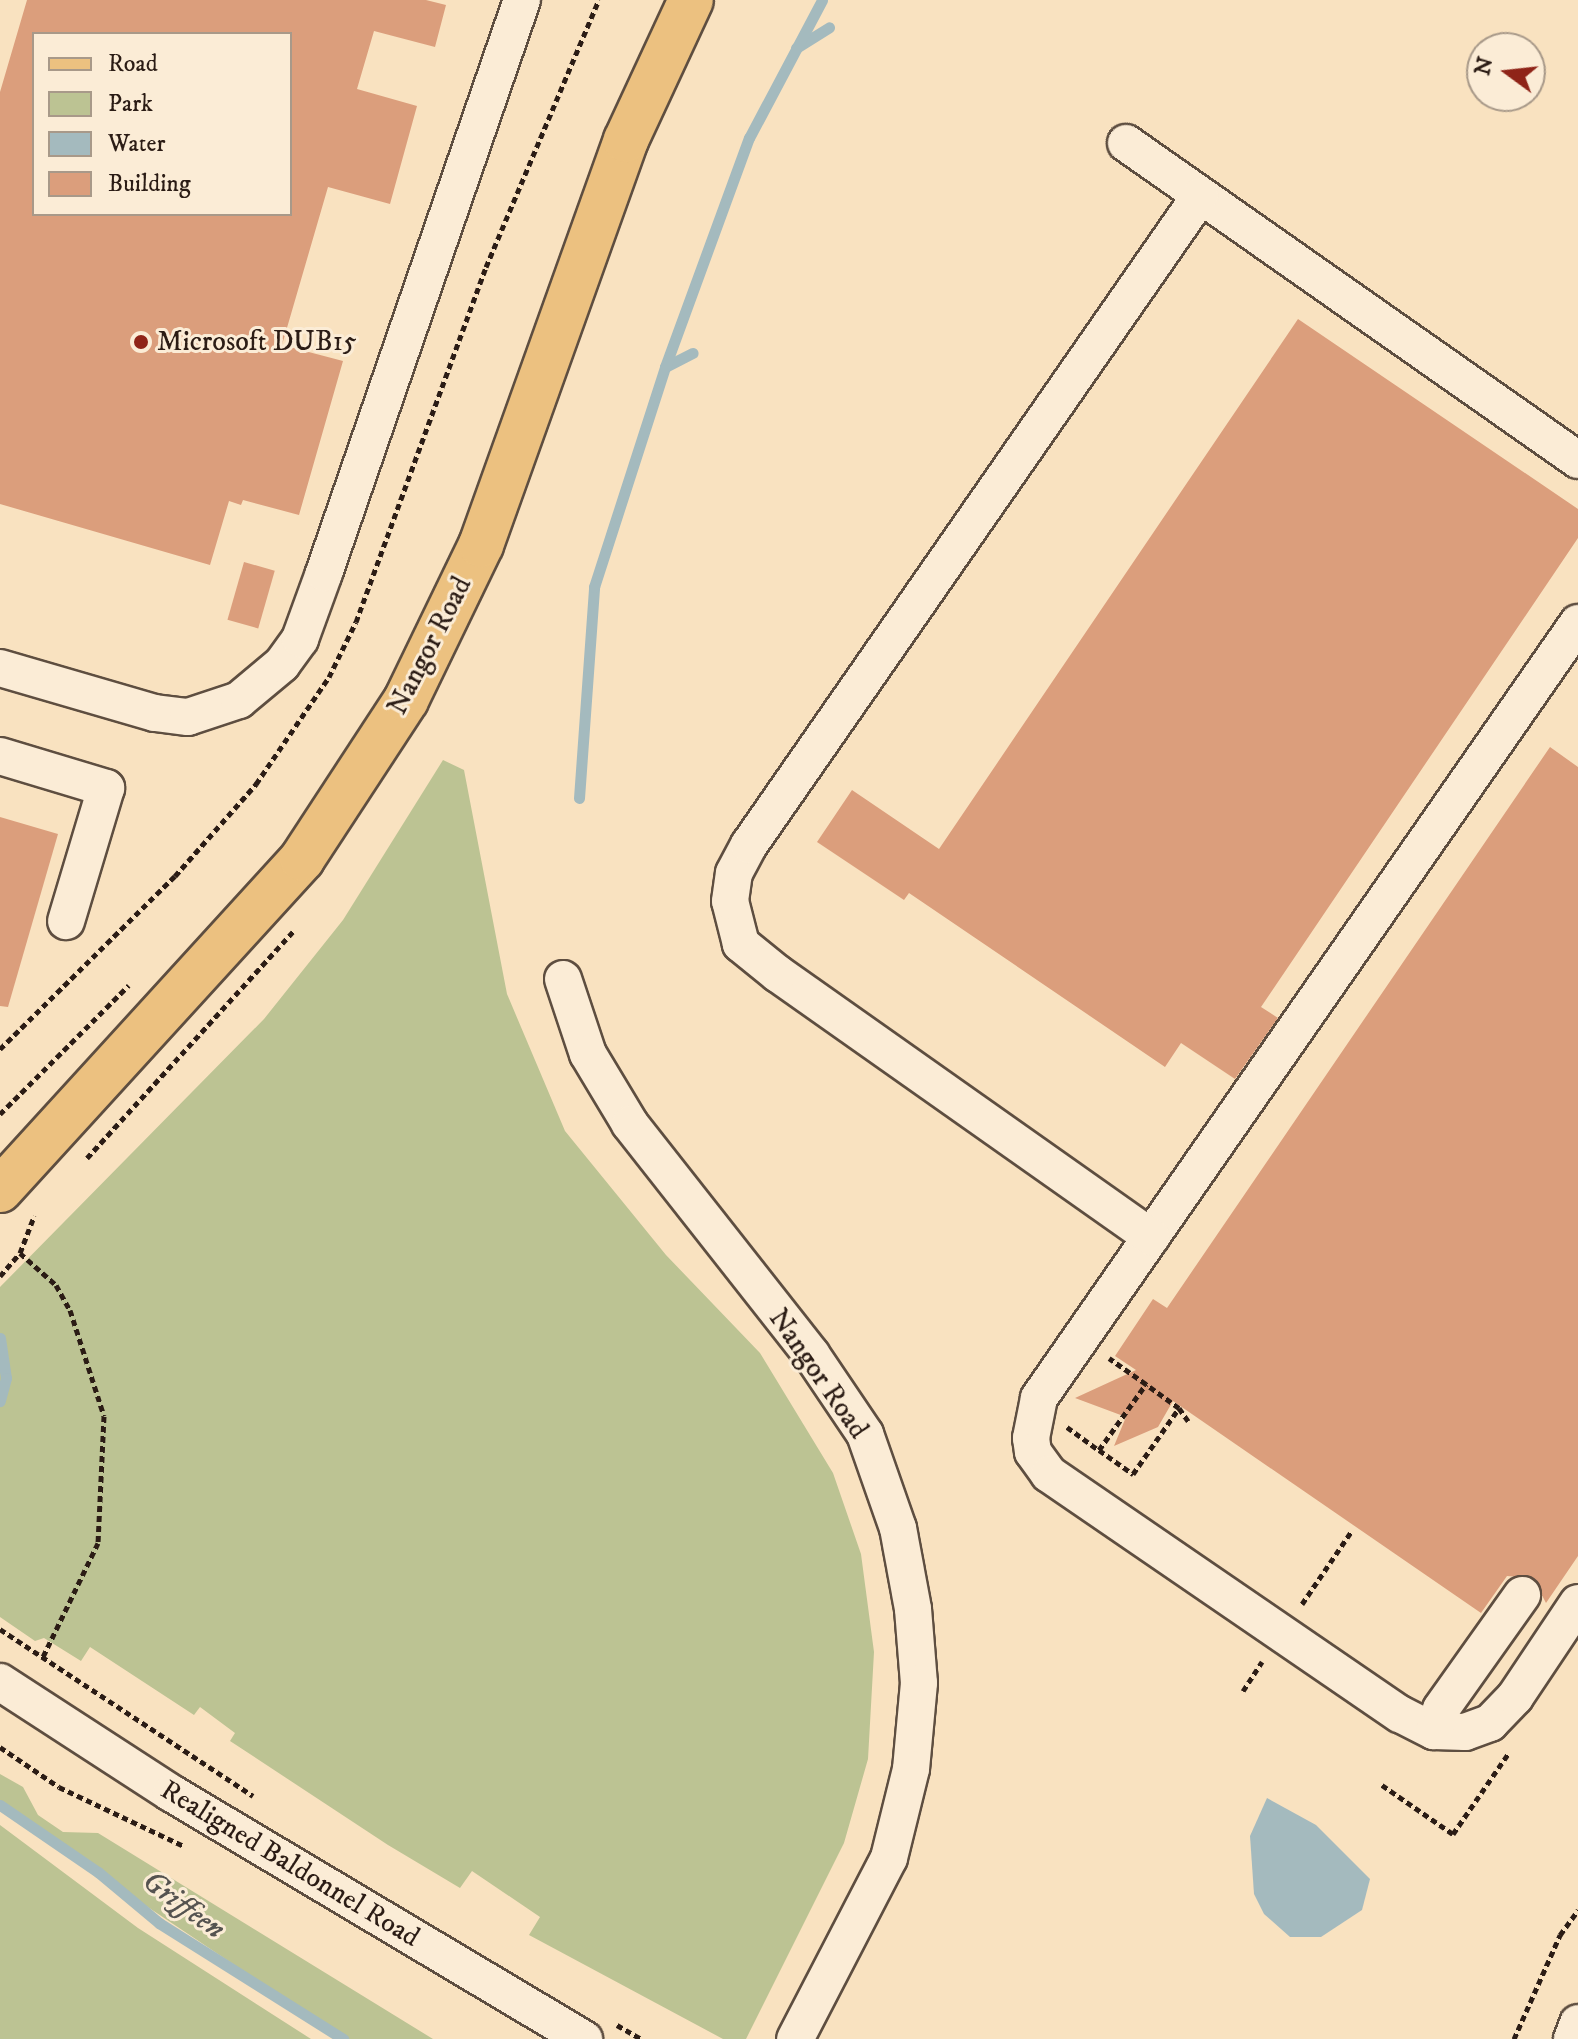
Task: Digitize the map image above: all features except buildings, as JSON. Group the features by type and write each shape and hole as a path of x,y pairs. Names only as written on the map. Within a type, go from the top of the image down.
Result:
{"main road":[{"name":"Nangor Road","path":"0,1190 302,859 406,700 481,545 626,140 691,0"}],"street":[{"path":"0,668 155,713 188,717 239,700 282,664 300,639 522,0"},
{"path":"1126,143 1578,460"},
{"path":"1151,1237 778,974 741,944 730,901 734,873 749,845 1200,196"},
{"path":"1578,623 1039,1398 1031,1438 1040,1465 1400,1714 1434,1731 1465,1732 1490,1723 1515,1697 1578,1603"},
{"path":"0,756 106,788 66,921"},
{"name":"Nangor Road","path":"563,979 588,1054 630,1124 811,1354 865,1434 898,1528 913,1609 919,1683 911,1769 889,1858 795,2039"},
{"path":"1434,1731 1441,1709 1522,1595"},
{"name":"Realigned Baldonnel Road","path":"0,1682 171,1793 584,2039"},
{"path":"1572,2039 1578,2023"}],"path":[{"path":"0,1114 141,973"},
{"path":"0,1276 20,1253 56,1285 70,1310 104,1416 98,1543 42,1659 0,1629"},
{"path":"1105,1355 1179,1408 1188,1421"},
{"path":"1099,1450 1146,1384"},
{"path":"1063,1424 1133,1474 1179,1408"},
{"path":"1382,1785 1453,1834 1508,1754"},
{"path":"1514,2039 1560,1935 1578,1910"}],"green space":[{"path":"443,760 464,770 507,994 565,1131 666,1255 760,1353 833,1473 861,1554 874,1652 868,1759 844,1843 746,2039 723,2039 529,1935 540,1917 472,1871 460,1888 388,1845 230,1741 235,1733 200,1707 194,1715 90,1647 81,1661 44,1638 35,1641 0,1617 0,1287 264,1019 343,920"},
{"path":"0,1774 23,1787 38,1815 63,1832 98,1833 433,2039 345,2039 0,1808"},
{"path":"0,1825 138,1928 311,2039 0,2039"}],"water":[{"path":"1267,1798 1316,1825 1370,1879 1362,1910 1321,1937 1290,1937 1264,1914 1254,1894 1250,1836"}],"waterway":[{"path":"579,798 594,587 665,367 749,138 822,0"},
{"path":"796,48 829,27"},
{"path":"665,367 693,353"},
{"name":"Griffeen","path":"0,1338 6,1378 0,1401"},
{"name":"Griffeen","path":"0,1805 98,1872 159,1923 343,2039"}],"place":[{"name":"Microsoft DUB15","path":"141,342"}]}
